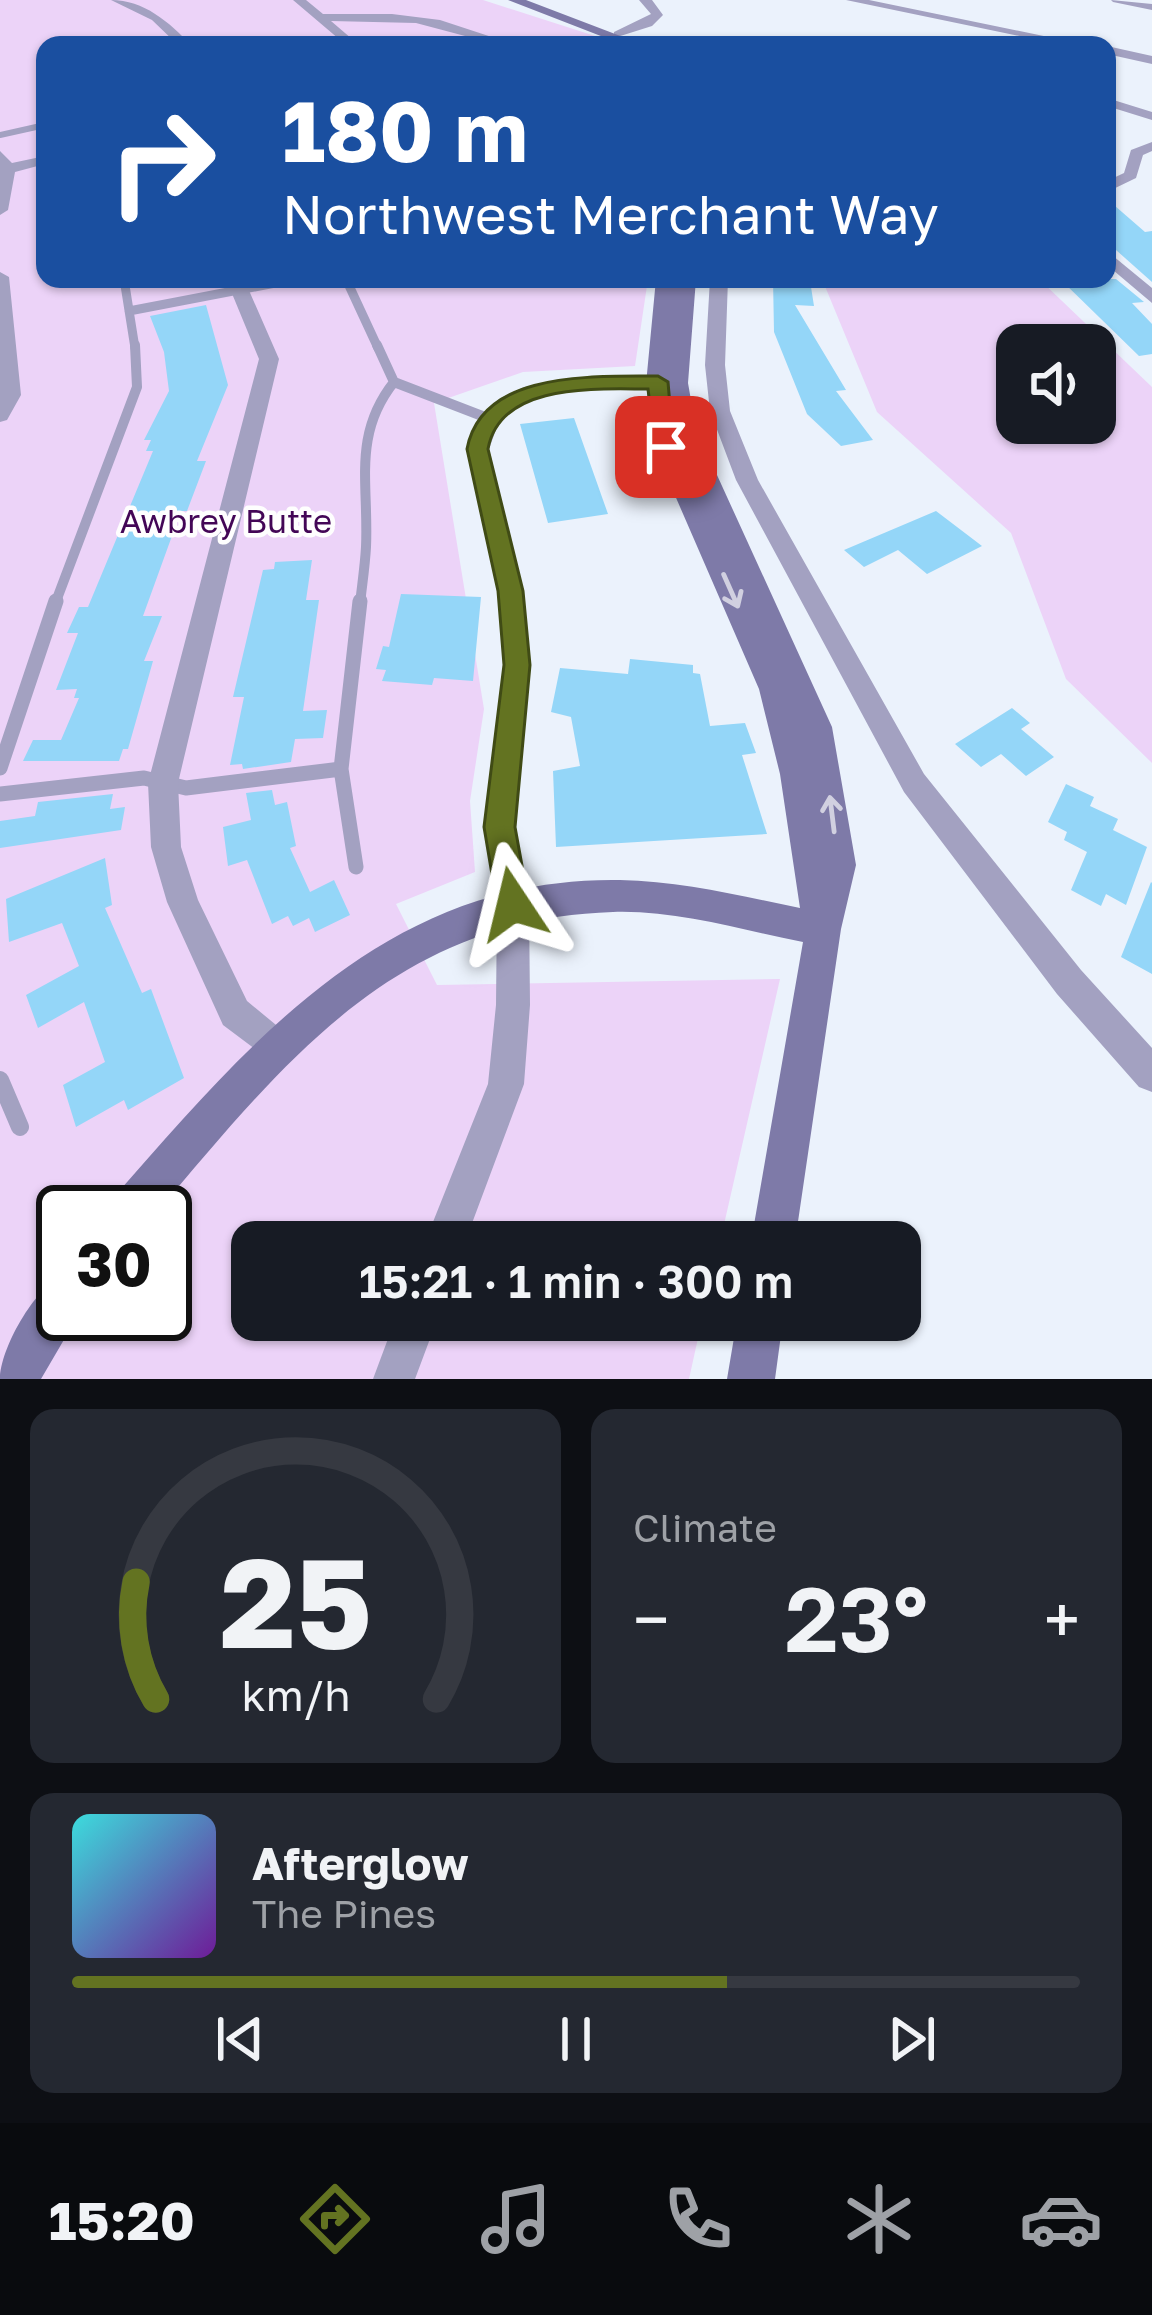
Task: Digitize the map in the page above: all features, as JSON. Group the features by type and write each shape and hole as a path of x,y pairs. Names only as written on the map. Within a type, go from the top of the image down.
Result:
{"main road":[{"path":"523,1 618,35"},
{"path":"666,288 668,382 691,448 817,728 838,865 823,929 775,1221"},
{"path":"668,382 684,288"},
{"path":"153,1185 275,1046 333,993 441,930 513,904 621,896 823,929"},
{"path":"14,1379 37,1341"},
{"path":"751,1379 757,1341"}],"street":[{"path":"117,0 156,18 175,36"},
{"path":"299,0 342,36"},
{"path":"618,35 657,15 645,0"},
{"path":"852,0 1035,36"},
{"path":"1117,0 1152,7"},
{"path":"319,18 409,17 478,36"},
{"path":"1116,52 1152,60"},
{"path":"1116,105 1152,116"},
{"path":"1116,183 1131,176 1136,153 1152,146"},
{"path":"0,210 4,162 36,160"},
{"path":"1116,264 1152,298"},
{"path":"0,277 11,395 0,416"},
{"path":"239,288 268,359 163,783 166,847 183,902 235,1013 275,1046"},
{"path":"719,288 715,365 720,411 747,480 914,783 1069,982 1152,1074"},
{"path":"454,1221 506,1084 513,1005 513,904 500,827 517,665 511,591 478,449 490,419 513,400 554,386 668,382"},
{"path":"394,1379 408,1341"}],"lane":[{"path":"0,135 36,127"},
{"path":"0,768 46,629 137,387 140,370 125,288"},
{"path":"129,311 221,288"},
{"path":"350,288 394,382 490,419"},
{"path":"356,867 341,769 366,547 365,441 374,406 394,382"},
{"path":"0,794 144,778 186,788 341,769"},
{"path":"0,1080 20,1127"}],"green space":[{"name":"Awbrey Butte","path":"0,0 483,0 595,36 36,36 36,288 647,288 635,366 523,372 434,403 484,709 470,801 475,872 396,904 437,985 780,979 725,1221 231,1221 231,1341 697,1341 689,1379 0,1379"},
{"path":"826,288 1048,288 1086,324 996,324 996,444 1116,444 1116,353 1152,387 1152,763 1066,679 1011,533 877,412"}],"building":[{"path":"1116,207 1145,232 1152,231 1152,282 1116,250"},
{"path":"1116,279 1144,302 1132,303 1152,324 1152,354 1139,356 1116,334 1116,324 1106,324 1069,288 1116,288"},
{"path":"773,288 811,288 814,306 795,305 846,390 836,391 873,440 841,446 807,414 774,332"},
{"path":"206,305 228,385 197,461 206,461 187,511 181,511 143,616 162,616 144,661 153,661 128,749 123,749 119,761 23,761 33,740 61,740 79,698 74,698 77,689 56,690 78,633 67,633 79,607 88,607 153,451 146,451 151,440 144,440 169,391 164,352 150,316"},
{"path":"574,418 608,514 548,523 520,424"},
{"path":"936,511 982,546 927,574 898,550 864,567 844,550"},
{"path":"312,560 306,600 319,600 303,711 327,710 323,738 295,739 291,762 243,769 242,764 230,765 244,697 233,697 263,570 274,569 275,562"},
{"path":"401,594 481,597 473,681 434,678 432,685 382,681 386,670 376,669 383,646 389,647"},
{"path":"630,659 693,665 693,673 700,674 710,726 745,723 756,753 742,755 767,834 556,847 553,771 580,766 571,717 551,712 560,668 628,674"},
{"path":"1012,708 1030,723 1021,729 1054,757 1026,776 1001,754 981,767 955,744"},
{"path":"1066,784 1094,797 1090,806 1118,819 1113,830 1147,847 1126,905 1106,894 1101,906 1071,890 1087,852 1064,840 1067,832 1048,822"},
{"path":"272,790 275,805 287,802 296,846 290,848 310,892 334,880 350,915 315,932 309,918 293,926 288,916 272,924 247,860 228,866 223,827 251,820 246,793"},
{"path":"113,794 110,809 125,807 121,830 0,848 0,821 35,816 38,802"},
{"path":"105,858 112,905 105,908 142,993 151,989 184,1078 128,1110 124,1100 76,1127 63,1085 105,1062 84,1002 38,1028 26,995 79,966 62,923 9,942 6,899"},
{"path":"1152,883 1152,974 1121,957"}],"route":[{"path":"513,904 500,827 517,665 511,591 478,449 480,436 490,419 513,400 554,386 658,382 659,420 666,447"}]}
